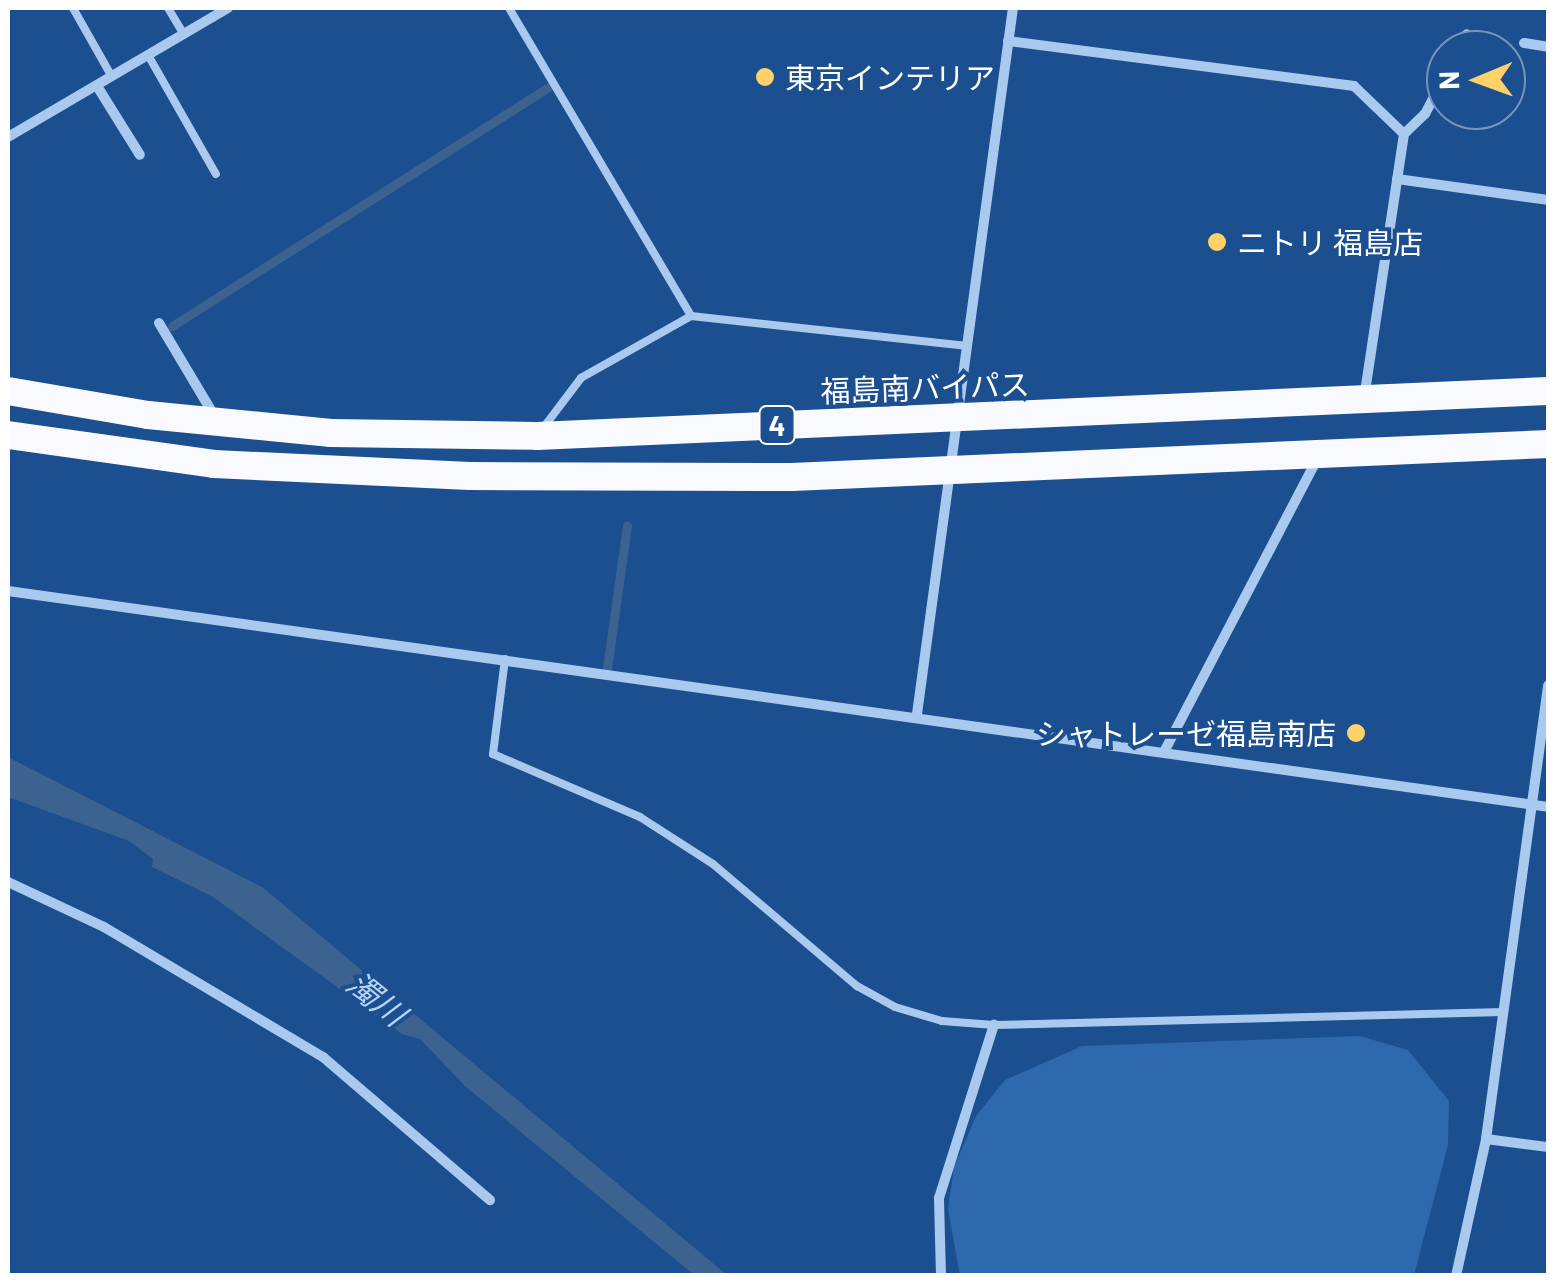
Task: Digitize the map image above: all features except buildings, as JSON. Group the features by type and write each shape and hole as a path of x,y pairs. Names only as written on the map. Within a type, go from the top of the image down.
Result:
{"highway":[{"name":"福島南バイパス","path":"8,391 218,423 331,433 537,436 1548,391"},
{"name":"4","path":"8,435 311,472 792,476 1548,444"}],"street":[{"path":"8,136 228,8"},
{"path":"917,714 954,419 1013,8"},
{"path":"1008,41 1354,86 1404,134"},
{"path":"97,86 140,154"},
{"path":"1364,400 1404,134 1426,112"},
{"path":"1398,179 1548,200"},
{"path":"159,323 218,423"},
{"path":"1165,750 1320,453"},
{"path":"8,591 917,714 1548,807"},
{"path":"1456,1276 1486,1139 1548,685"},
{"path":"8,882 104,927 323,1057 490,1200"},
{"path":"941,1276 939,1198 994,1024"},
{"path":"1486,1139 1548,1147"}],"lane":[{"path":"73,8 112,76"},
{"path":"168,8 184,35"},
{"path":"508,8 690,316"},
{"path":"148,55 216,174"},
{"path":"537,436 581,378 690,316 965,346"},
{"path":"505,658 493,754 640,817 713,864 882,1000 942,1021 994,1024 1503,1012"}],"shaded area":[{"path":"1360,1036 1408,1050 1449,1101 1448,1145 1414,1275 960,1276 948,1209 954,1167 976,1116 1005,1080 1082,1046"}],"water":[{"name":"濁川","path":"8,757 262,887 727,1275 694,1275 465,1086 420,1039 402,1034 213,897 152,867 153,859 129,841 8,797"}],"waterway":[{"path":"172,326 549,87"},
{"path":"607,668 627,525"}],"place":[{"name":"東京インテリア","path":"765,77"},
{"name":"ニトリ 福島店","path":"1217,242"},
{"name":"シャトレーゼ福島南店","path":"1356,733"}]}
